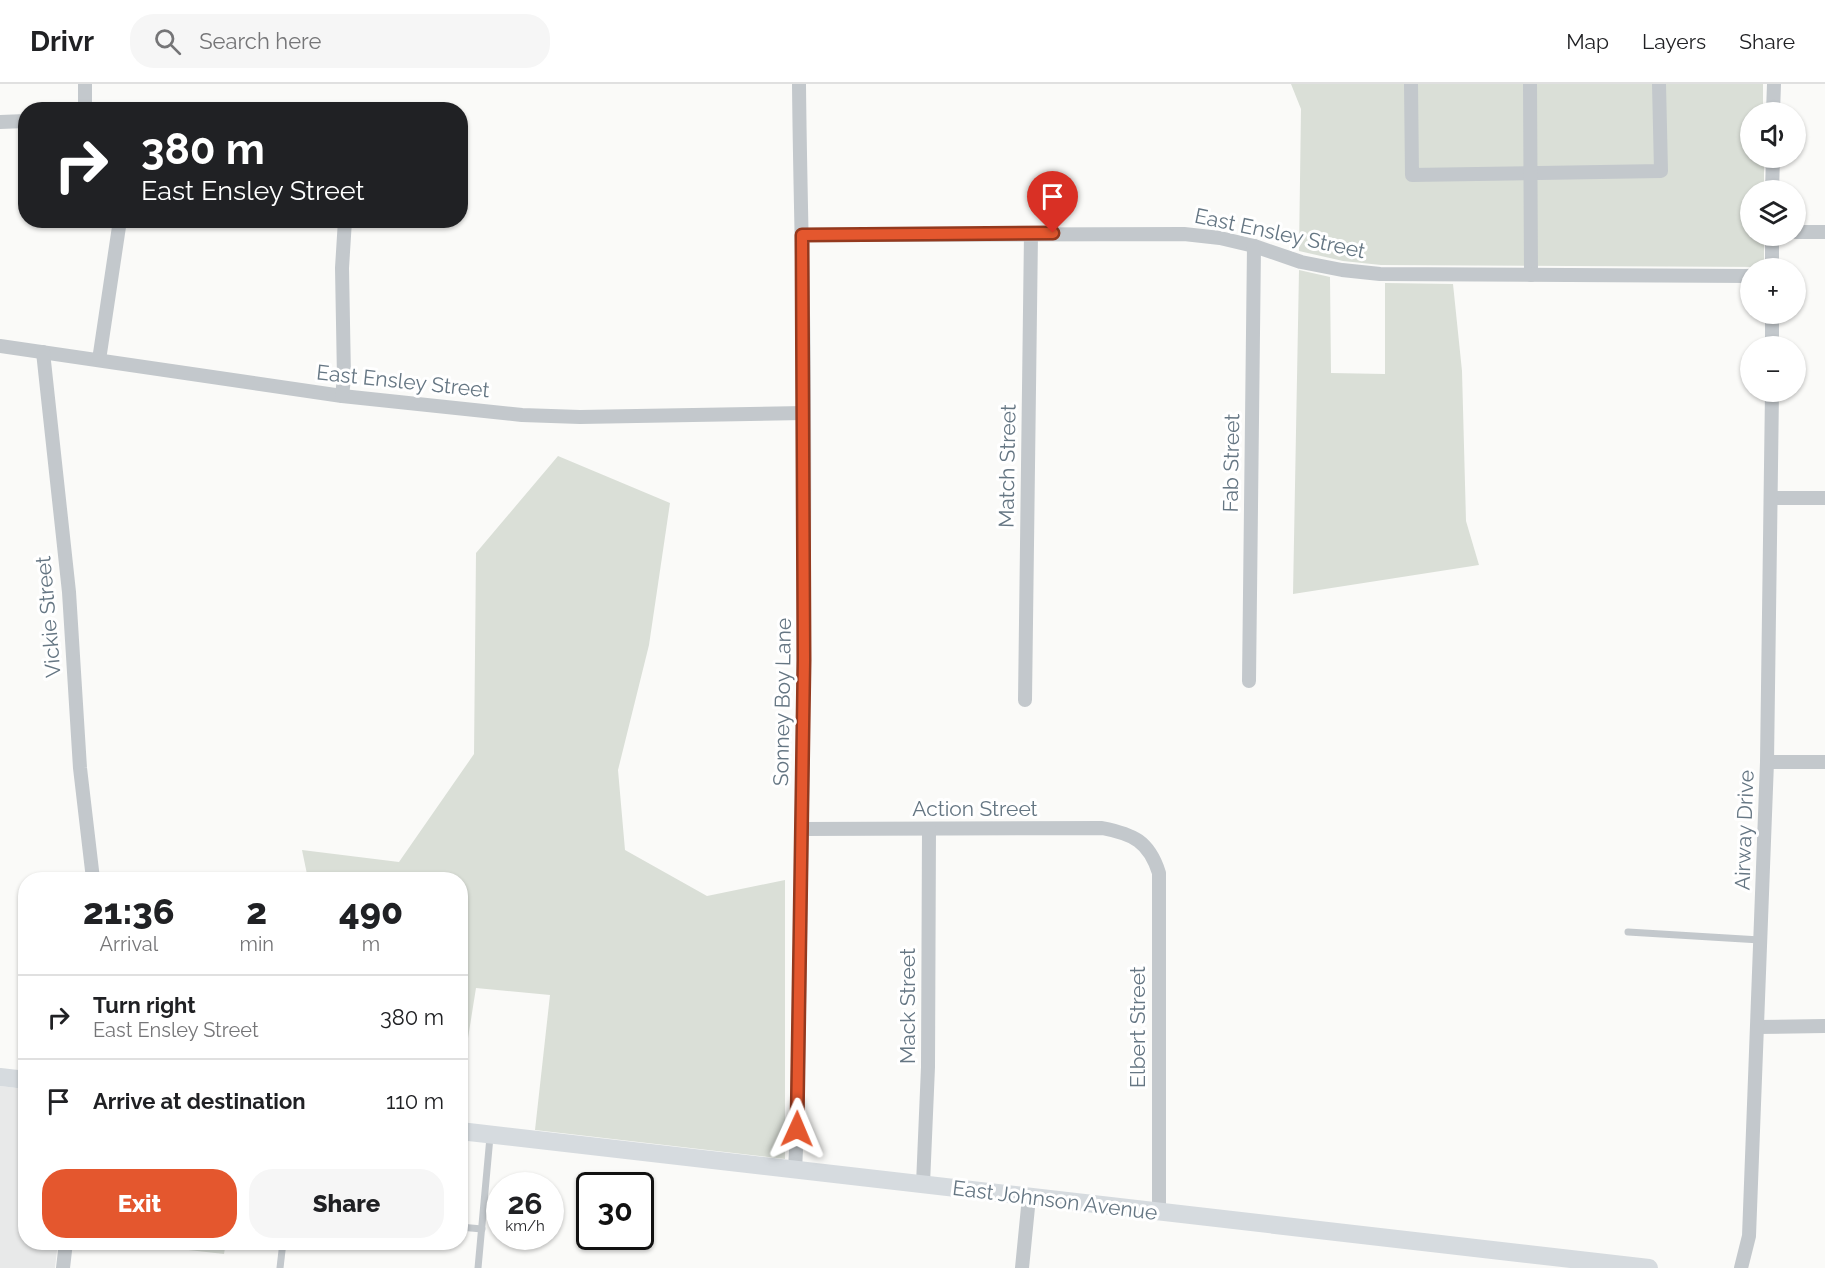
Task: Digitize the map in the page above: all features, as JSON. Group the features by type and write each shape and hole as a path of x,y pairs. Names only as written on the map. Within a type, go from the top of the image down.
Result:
{"main road":[{"path":"0,1077 18,1079"},
{"name":"East Johnson Avenue","path":"468,1132 1649,1268"}],"street":[{"path":"85,84 85,102"},
{"name":"Sonney Boy Lane","path":"795,1170 804,660 800,84"},
{"path":"1411,84 1412,175 1661,171 1659,84"},
{"path":"1530,84 1531,275"},
{"path":"1773,102 1774,84"},
{"path":"0,122 18,121"},
{"path":"99,360 119,228"},
{"path":"342,396 344,378 342,268 344,228"},
{"path":"1806,232 1825,232"},
{"name":"Match Street","path":"1025,700 1031,233"},
{"name":"East Ensley Street","path":"802,235 1184,234 1220,238 1254,246 1301,262 1380,274 1740,276"},
{"name":"Fab Street","path":"1249,681 1254,246"},
{"name":"East Ensley Street","path":"0,346 342,396 522,415 580,417 804,413"},
{"name":"Vickie Street","path":"43,352 69,592 80,768 92,872"},
{"name":"Airway Drive","path":"1741,1268 1749,1236 1761,940 1767,762 1772,402"},
{"path":"1771,498 1825,498"},
{"path":"1767,762 1825,762"},
{"name":"Action Street","path":"802,829 1102,828 1124,832 1145,845"},
{"name":"Mack Street","path":"923,1184 928,1067 929,829"},
{"name":"Elbert Street","path":"1145,845 1154,856 1159,873 1159,1212"},
{"path":"1757,1027 1825,1026"},
{"path":"1022,1268 1029,1197"},
{"path":"63,1268 65,1250"}],"lane":[{"path":"1628,932 1761,940"},
{"path":"478,1268 490,1134"},
{"path":"468,1228 482,1230"},
{"path":"280,1268 282,1250"}],"shaded area":[{"path":"1291,84 1763,84 1763,102 1740,102 1740,168 1764,168 1764,180 1740,180 1740,246 1764,246 1764,258 1740,258 1740,267 1381,265 1343,261 1299,251 1301,109"},
{"path":"1299,270 1330,277 1331,373 1385,374 1385,283 1453,284 1462,371 1466,521 1479,565 1293,594"},
{"path":"558,456 670,503 649,645 618,770 625,850 707,896 785,880 785,1159 535,1130 550,995 476,988 468,1038 468,872 307,872 302,850 399,862 474,754 476,553"},
{"path":"0,1086 18,1088 18,1250 57,1250 55,1268 0,1268"},
{"path":"188,1250 225,1250 224,1254"}],"route":[{"path":"797,1129 804,660 802,235 1053,233"}]}
